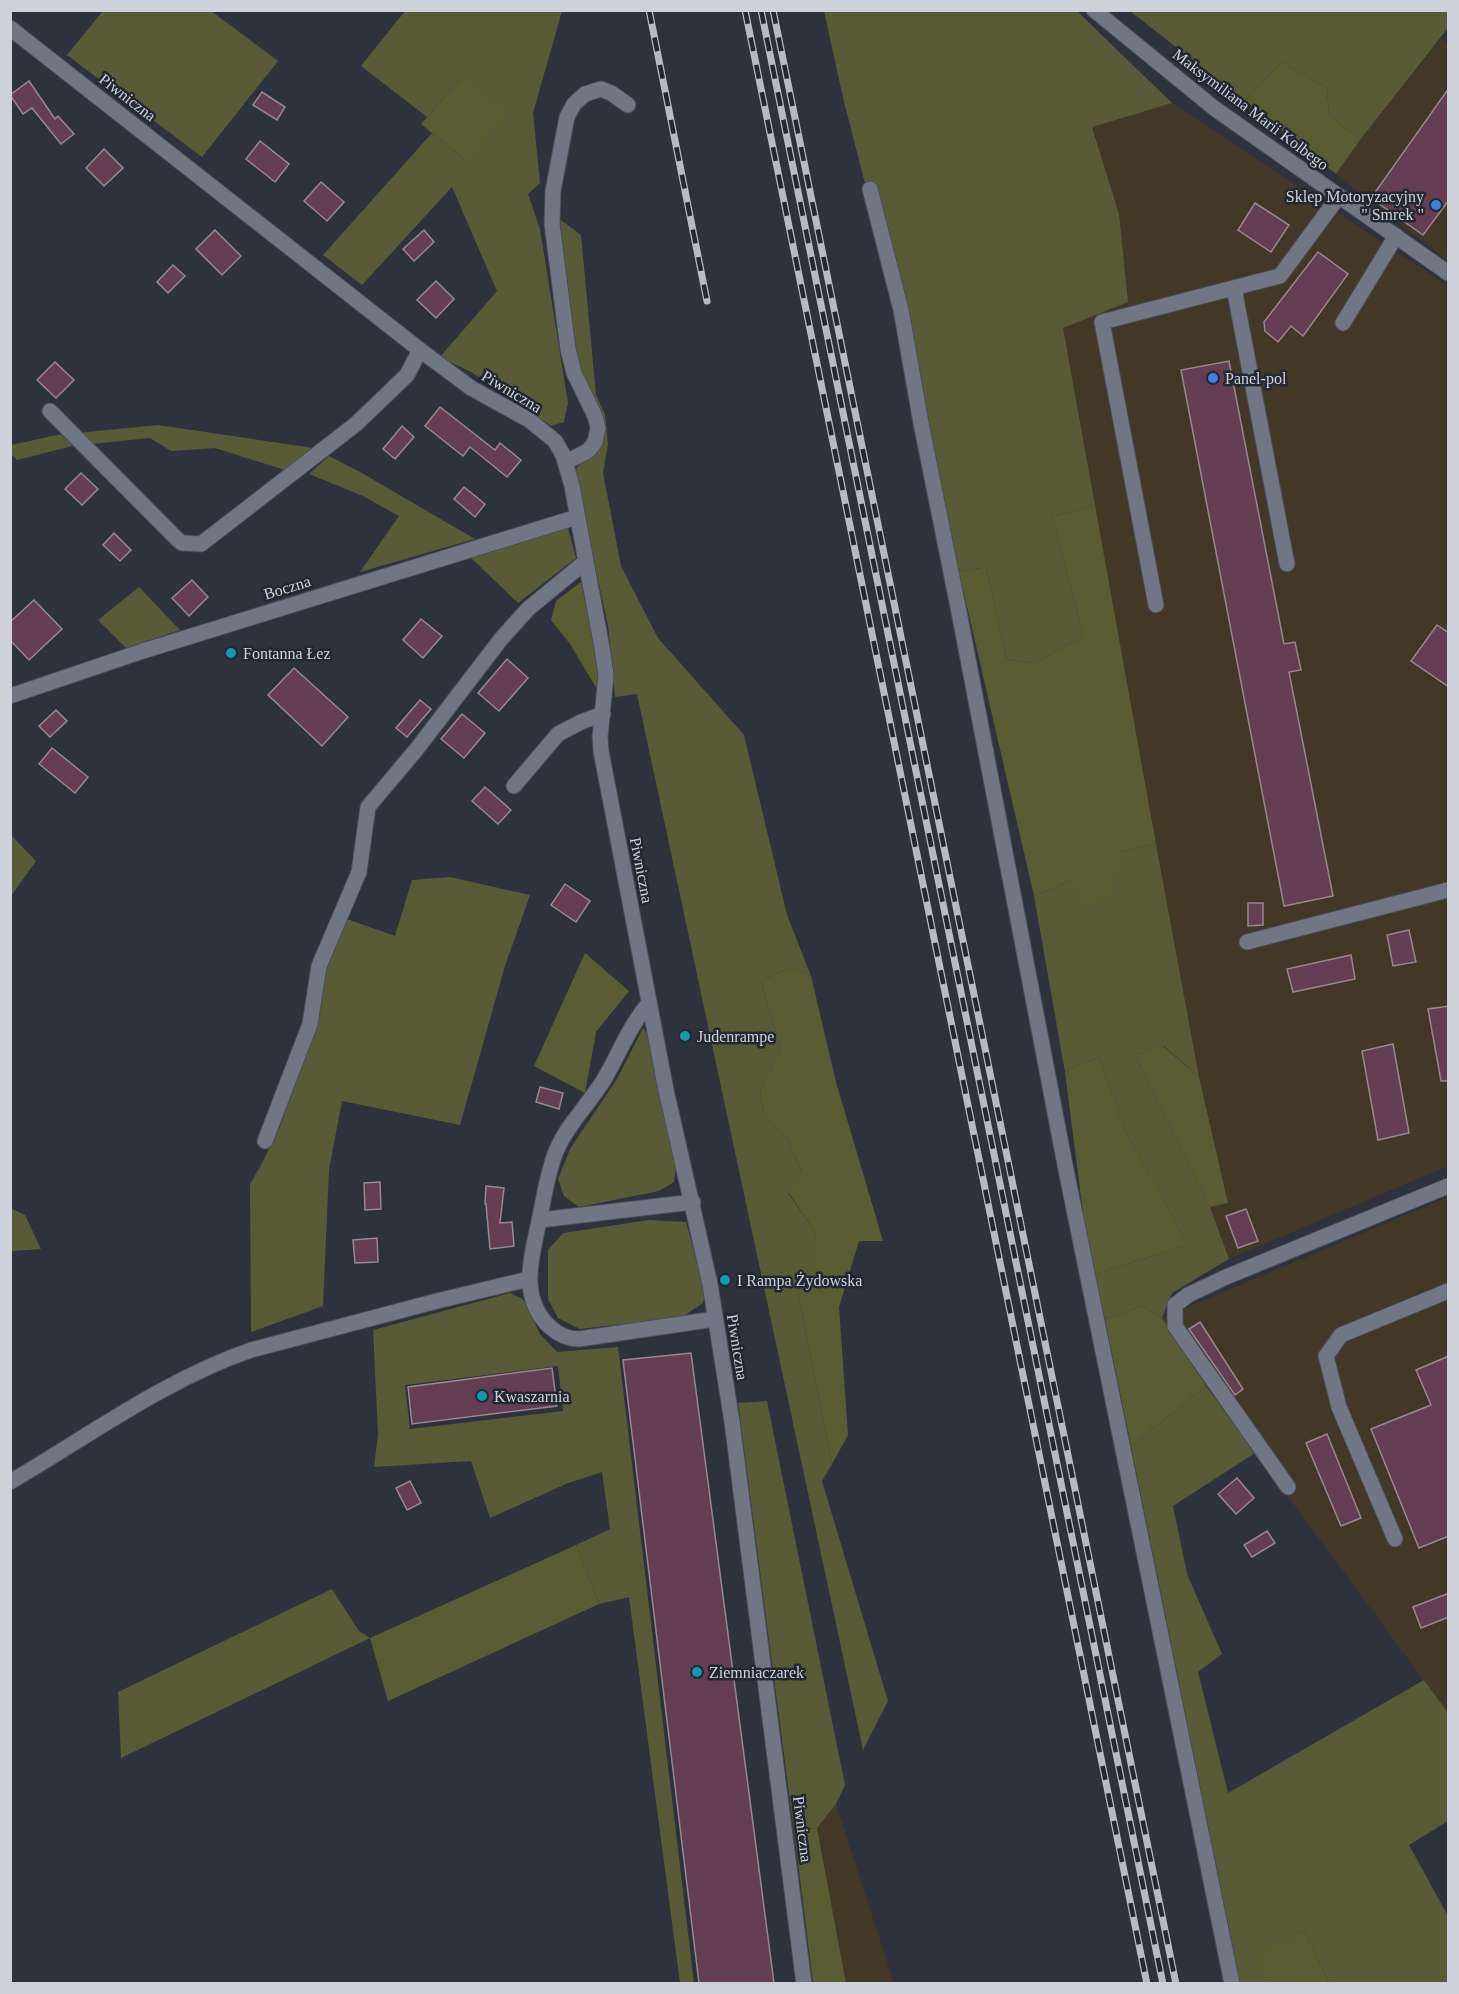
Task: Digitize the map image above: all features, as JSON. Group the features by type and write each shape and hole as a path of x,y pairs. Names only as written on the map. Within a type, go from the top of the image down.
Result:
{"street":[{"name":"Maksymiliana Marii Kolbego","path":"1094,10 1214,108 1449,273"},
{"name":"Piwniczna","path":"10,28 420,350 471,388 529,420 555,441 566,462 604,657 606,675 600,737 601,751 666,1090 710,1284 732,1422 804,1983"},
{"path":"566,462 588,451 595,442 598,428 595,416 574,373 568,349 552,224 554,191 567,117 578,100 589,92 601,89 628,105"},
{"path":"870,189 901,310 1066,1170 1232,1983"},
{"path":"1156,605 1102,322 1280,276 1339,196"},
{"path":"1343,322 1396,236"},
{"path":"1234,288 1287,564"},
{"path":"50,411 177,539 182,543 201,544 356,424 407,375 420,350"},
{"name":"Boczna","path":"10,696 143,651 577,517"},
{"path":"266,1141 310,1024 320,966 359,872 368,807 416,750 501,639 528,609 585,562"},
{"path":"514,786 558,734 603,714"},
{"path":"1246,942 1449,890"},
{"path":"649,1003 631,1027 602,1083 564,1135 550,1167 530,1279 532,1299 540,1317 554,1331 568,1338 579,1339 715,1319"},
{"path":"1288,1487 1175,1326 1175,1305 1188,1295 1226,1278 1449,1186"},
{"path":"540,1220 693,1202"},
{"path":"10,1482 150,1398 196,1372 223,1360 251,1350 436,1301 530,1279"},
{"path":"1395,1539 1339,1407 1326,1356 1341,1335 1449,1291"}],"shaded area":[{"path":"1441,38 1448,44 1448,261 1336,174"},
{"path":"1172,103 1448,286 1448,1166 1229,1259 1210,1207 1228,1202 1199,1077 1063,328 1127,302 1119,214 1092,126"},
{"path":"1448,1197 1448,1713 1206,1386 1162,1318"},
{"path":"836,1804 894,1983 846,1983 817,1828"}],"green space":[{"path":"103,11 211,11 278,61 202,157 67,55"},
{"path":"405,11 562,11 533,113 540,183 528,194 540,229 568,403 564,422 551,426 471,372 440,357 497,291 452,187 362,285 323,255 432,133 467,161 464,75 427,117 361,66"},
{"path":"824,11 1077,11 1172,103 1092,127 1119,214 1128,302 1063,328 1095,505 1052,517 1084,636 1034,663 1007,660 986,567 959,572 904,334 844,102"},
{"path":"1130,11 1448,11 1448,28 1360,140 1329,115 1327,88 1282,62 1245,101"},
{"path":"1282,62 1327,88 1329,115 1360,140 1336,174 1245,101"},
{"path":"464,75 507,113 467,161 421,124"},
{"path":"561,220 581,235 596,395 605,414 608,444 603,473 621,566 658,638 744,735 787,915 811,976 791,967 761,981 781,1049 760,1091 764,1114 787,1138 801,1170 788,1193 815,1231 819,1257 798,1292 832,1464 822,1481 888,1701 863,1750 637,694 615,697 608,625 575,477 577,467 596,452 578,366 558,239"},
{"path":"158,425 313,448 288,471 215,448 171,451 150,438 72,446 17,460 11,454 11,445 57,435"},
{"path":"329,456 475,539 360,572 399,516 363,496 309,474"},
{"path":"1095,505 1156,844 1119,852 1115,895 1084,905 1071,880 1034,896 959,572 986,567 1007,660 1034,663 1084,636 1052,517"},
{"path":"568,528 576,558 518,603 470,557"},
{"path":"581,582 599,660 600,694 570,644 551,620 556,601"},
{"path":"139,587 180,630 126,648 98,620"},
{"path":"11,835 36,861 11,896"},
{"path":"1156,844 1199,1077 1164,1046 1135,1055 1210,1207 1229,1259 1172,1293 1162,1318 1143,1306 1105,1319 1091,1275 1188,1245 1125,1130 1099,1057 1065,1072 1034,896 1071,880 1119,852"},
{"path":"450,877 530,895 505,966 460,1125 342,1101 329,1170 323,1306 251,1332 250,1184 279,1129 312,1040 327,961 347,919 395,936 412,880"},
{"path":"585,953 629,991 596,1032 585,1093 534,1066"},
{"path":"791,967 811,976 836,1082 883,1241 859,1241 839,1307 848,1435 832,1464 798,1292 818,1257 815,1231 788,1192 801,1170 787,1138 764,1114 760,1091 781,1049 761,981"},
{"path":"643,1028 649,1037 677,1157 674,1182 659,1191 579,1207 564,1196 558,1179 570,1149 617,1079"},
{"path":"1163,1046 1199,1077 1228,1203 1210,1207 1135,1055"},
{"path":"1099,1057 1125,1130 1188,1245 1091,1275 1065,1072"},
{"path":"10,1208 25,1215 41,1249 11,1251"},
{"path":"649,1220 686,1222 705,1291 703,1303 682,1317 580,1329 558,1318 548,1299 548,1250 563,1233"},
{"path":"510,1293 523,1299 540,1334 557,1352 618,1347 694,1983 680,1983 629,1597 599,1604 576,1545 610,1529 602,1472 568,1483 490,1518 471,1461 374,1467 378,1434 373,1330","holes":["558,1366 563,1411 410,1429 405,1385"]},
{"path":"1143,1306 1162,1318 1206,1386 1131,1446 1105,1319"},
{"path":"1206,1386 1255,1453 1173,1506 1187,1574 1222,1654 1198,1672 1228,1793 1424,1680 1448,1713 1448,1821 1409,1845 1448,1916 1448,1983 1329,1983 1304,1930 1259,1954 1265,1983 1240,1983 1131,1446"},
{"path":"767,1401 845,1785 836,1804 817,1828 794,1831 738,1403"},
{"path":"576,1545 599,1604 388,1701 370,1638"},
{"path":"332,1589 359,1631 370,1638 121,1758 118,1692"},
{"path":"817,1828 846,1983 813,1983 794,1831"},
{"path":"1304,1930 1329,1983 1265,1983 1258,1954"}],"building":[{"path":"29,81 55,119 58,116 74,134 61,144 32,108 23,114 10,95"},
{"path":"1449,88 1449,200 1423,235 1371,198"},
{"path":"262,92 285,107 277,120 253,105"},
{"path":"260,141 289,164 275,182 246,159"},
{"path":"104,149 123,168 104,186 86,168"},
{"path":"321,182 344,202 327,221 304,201"},
{"path":"1255,203 1289,225 1271,252 1238,230"},
{"path":"215,230 241,256 222,275 196,249"},
{"path":"424,230 434,242 414,261 403,249"},
{"path":"1318,252 1348,274 1303,336 1291,326 1278,342 1265,331 1264,322"},
{"path":"173,265 185,276 168,293 157,282"},
{"path":"436,281 454,299 436,318 417,300"},
{"path":"1229,361 1284,644 1295,642 1301,670 1289,672 1333,896 1284,906 1181,370"},
{"path":"55,362 74,380 56,398 37,380"},
{"path":"440,407 495,450 500,443 521,460 507,477 470,447 463,456 425,426"},
{"path":"402,426 414,437 395,459 383,449"},
{"path":"81,473 98,489 82,505 65,489"},
{"path":"464,487 485,504 475,517 454,499"},
{"path":"114,533 131,550 120,561 103,545"},
{"path":"192,580 208,597 189,616 172,598"},
{"path":"34,600 62,629 29,660 10,640 10,622"},
{"path":"421,619 442,636 423,658 403,640"},
{"path":"1437,625 1449,633 1449,687 1411,661"},
{"path":"507,659 528,678 499,711 478,693"},
{"path":"294,668 348,717 322,746 268,695"},
{"path":"420,700 431,709 407,737 396,728"},
{"path":"56,710 67,721 50,737 39,726"},
{"path":"462,714 485,733 464,758 441,739"},
{"path":"52,748 88,777 75,793 39,764"},
{"path":"485,787 511,810 498,824 472,801"},
{"path":"565,884 590,901 576,922 551,905"},
{"path":"1248,903 1263,903 1263,925 1248,926"},
{"path":"1409,930 1416,962 1393,966 1387,935"},
{"path":"1351,955 1355,979 1293,992 1287,969"},
{"path":"1449,1006 1449,1081 1441,1081 1428,1009"},
{"path":"1393,1044 1409,1133 1378,1140 1362,1051"},
{"path":"540,1087 563,1093 559,1109 536,1102"},
{"path":"380,1182 381,1209 365,1210 364,1183"},
{"path":"486,1186 504,1188 500,1223 512,1222 514,1246 490,1249 485,1204"},
{"path":"1246,1209 1258,1241 1238,1248 1226,1216"},
{"path":"377,1238 378,1262 355,1263 353,1240"},
{"path":"1200,1322 1243,1389 1235,1395 1189,1329"},
{"name":"Ziemniaczarek","path":"691,1353 774,1983 699,1983 623,1360"},
{"path":"1449,1356 1449,1536 1419,1548 1371,1429 1431,1405 1416,1370"},
{"name":"Kwaszarnia","path":"552,1368 557,1406 412,1424 408,1387"},
{"path":"1327,1434 1361,1518 1341,1526 1306,1443"},
{"path":"1237,1478 1254,1498 1236,1514 1218,1494"},
{"path":"410,1481 421,1503 407,1510 396,1488"},
{"path":"1267,1531 1275,1543 1252,1557 1244,1545"},
{"path":"1449,1593 1449,1617 1421,1628 1413,1607"}],"railway":[{"path":"649,10 707,301"},
{"path":"745,10 1147,1984"},
{"path":"761,10 1163,1984"},
{"path":"773,10 1176,1984"}],"place":[{"name":"Sklep Motoryzacyjny \" Smrek \"","path":"1436,205"},
{"name":"Panel-pol","path":"1213,378"},
{"name":"Fontanna Łez","path":"231,653"},
{"name":"Judenrampe","path":"685,1036"},
{"name":"I Rampa Żydowska","path":"725,1280"},
{"name":"Kwaszarnia","path":"482,1396"},
{"name":"Ziemniaczarek","path":"697,1672"}]}
